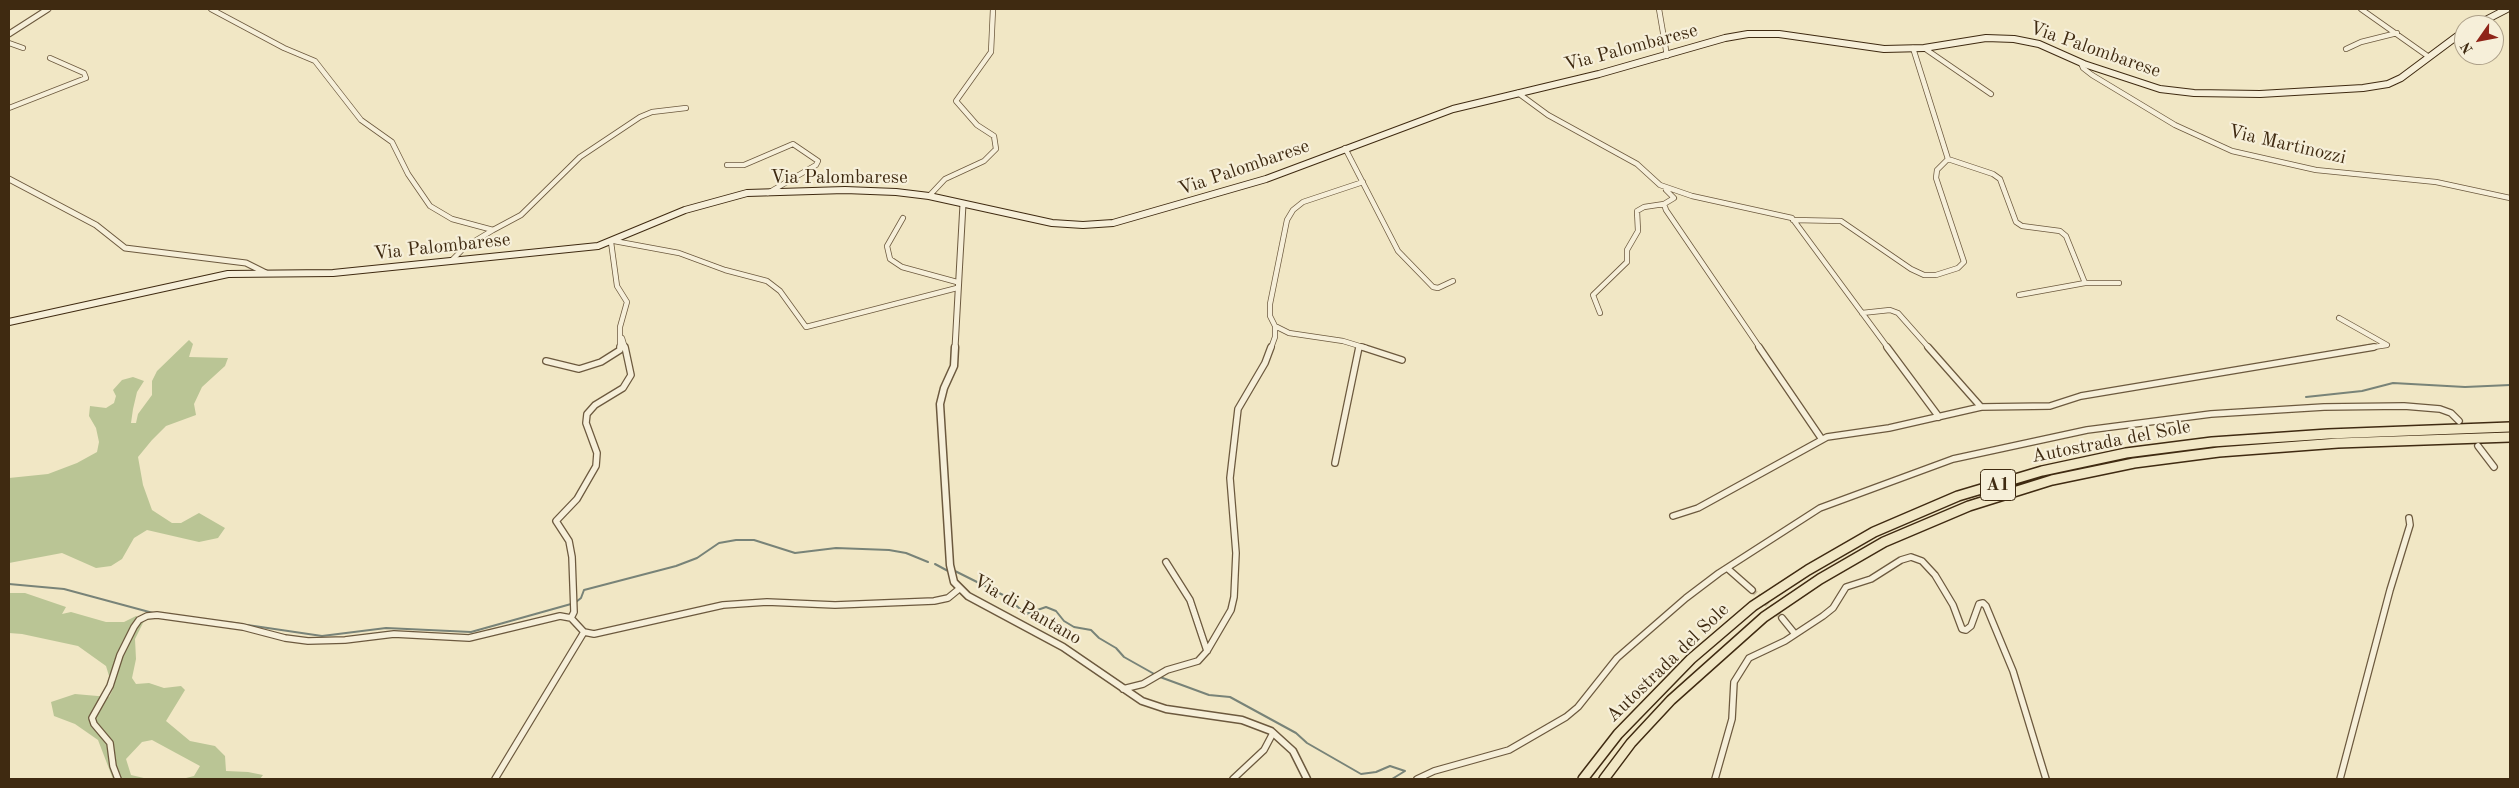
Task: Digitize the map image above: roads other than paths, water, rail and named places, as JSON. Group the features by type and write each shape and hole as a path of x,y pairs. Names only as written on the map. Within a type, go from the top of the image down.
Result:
{"highway":[{"name":"Autostrada del Sole","path":"1583,779 1618,734 1691,659 1754,606 1808,570 1874,532 1958,496 2042,472 2117,455 2212,442 2328,434 2510,427"},
{"name":"Autostrada del Sole","path":"1604,779 1632,743 1671,700 1764,616 1820,579 1884,542 1969,506 2062,478 2134,463 2220,452 2338,443 2510,438"}],"main road":[{"path":"2495,15 2507,9"},
{"name":"Via Palombarese","path":"9,322 212,277 266,273 293,275 333,273 591,247 613,241 662,219 714,200 743,194 862,190 929,196 1056,224 1108,224 1149,214 1256,182 1442,112 1590,77 1729,37 1756,33 1788,35 1871,48 1924,48 1980,39 2010,38 2040,44 2081,63 2162,90 2260,94 2383,85 2400,79 2454,38"}],"street":[{"path":"9,34 48,9"},
{"path":"211,9 286,50 315,61 362,122 392,142 408,174 428,204 450,218 493,230"},
{"path":"929,196 945,179 988,158 997,146 993,135 977,125 956,102 992,51 993,9"},
{"path":"1658,9 1667,56"},
{"path":"2361,9 2429,56"},
{"path":"2346,49 2363,41 2397,33"},
{"path":"9,43 23,48"},
{"path":"1913,48 1948,159"},
{"path":"1924,48 1991,94"},
{"path":"9,108 78,83 86,78 84,73 50,58"},
{"name":"Via Martinozzi","path":"2081,63 2082,67 2090,74 2171,123 2232,151 2322,171 2436,182 2510,198"},
{"path":"1518,93 1548,115 1637,164 1674,198 1664,204 1644,207 1637,211 1638,231 1627,250 1627,262 1593,295 1600,313"},
{"path":"451,261 467,245 521,215 580,157 642,116 662,110 686,108"},
{"path":"727,166 744,165 793,144 818,161 816,166 776,186 768,193"},
{"path":"1344,148 1392,241 1404,259 1433,287 1438,288 1453,281"},
{"path":"1793,220 1841,221 1905,266 1922,274 1934,275 1958,268 1963,266 1964,261 1936,174 1948,159"},
{"path":"1948,159 1998,176 2013,219 2017,224 2065,234 2085,283"},
{"path":"9,179 96,225 115,242 125,248 246,263 266,273"},
{"path":"1122,689 1138,686 1170,669 1196,662 1207,652 1228,615 1233,601 1235,549 1230,483 1239,406 1267,358 1275,335 1275,326 1270,316 1270,304 1290,214 1305,200 1350,188 1363,182"},
{"path":"1660,184 1690,196 1785,215 1793,220 1939,417"},
{"name":"Via di Pantano","path":"963,204 954,366 944,388 940,404 952,578 968,596 1072,653 1122,689 1158,707 1238,719 1273,733 1293,752 1307,779"},
{"path":"1664,204 1821,438"},
{"path":"903,218 887,246 886,252 890,260 902,267 957,285"},
{"path":"571,618 574,612 572,557 569,541 556,525 556,521 577,499 596,466 597,456 586,423 587,414 597,404 621,390 630,377 631,367 620,327 627,302 617,286 613,241 680,253 725,270 764,280 780,291 806,327 957,285"},
{"path":"2019,295 2085,283 2119,283"},
{"path":"1862,313 1890,310 1898,313 1981,407"},
{"path":"1673,516 1698,508 1821,438 1889,428 1981,407 2047,407 2084,396 2387,345 2339,318"},
{"path":"1275,326 1289,333 1340,341 1402,360"},
{"path":"546,361 574,370 592,366 619,352 622,338"},
{"path":"1335,463 1359,346"},
{"path":"1417,779 1434,771 1509,750 1566,717 1578,707 1620,655 1697,589 1727,568 1835,501 1885,485 1955,458 2063,434 2162,419 2340,407 2404,406 2440,408 2451,413 2459,421"},
{"path":"2478,446 2494,467"},
{"path":"2340,779 2388,599 2410,525 2409,518"},
{"path":"1715,779 1732,718 1735,680 1748,658 1783,642 1833,609 1847,586 1870,579 1904,558 1920,560 1938,580 1953,605 1962,630 1969,629 1972,625 1979,604 1983,603 1986,606 2013,672 2046,779"},
{"path":"1166,562 1190,600 1207,652"},
{"path":"1727,568 1752,590"},
{"path":"118,779 113,766 110,743 94,724 92,718 110,686 120,655 134,627 139,620 147,616 157,615 243,627 290,639 322,641 394,634 469,638 547,617 560,616 571,618 584,632 598,633 723,605 768,602 835,605 934,602 948,598 959,588"},
{"path":"1782,618 1795,634"},
{"path":"495,779 584,632"},
{"path":"1233,779 1264,750 1273,733"}],"waterway":[{"path":"2306,397 2362,391 2393,383 2465,387 2510,385"},
{"path":"576,602 581,598 584,590 676,566 697,558 719,543 736,540 754,540 795,553 836,548 889,550 906,553 928,562"},
{"path":"935,564 948,571"},
{"path":"953,570 1005,596 1026,614 1046,607 1056,611 1064,621 1074,627 1091,630 1099,638 1116,648 1124,657 1156,675"},
{"path":"9,584 64,589 153,613"},
{"path":"227,622 322,636 386,628 471,632 571,604"},
{"path":"1160,677 1209,695 1230,697 1296,733 1307,743 1361,774 1376,772 1390,766 1405,771 1392,779"}],"tunnel":[{"path":"1752,590 1782,618"}]}
